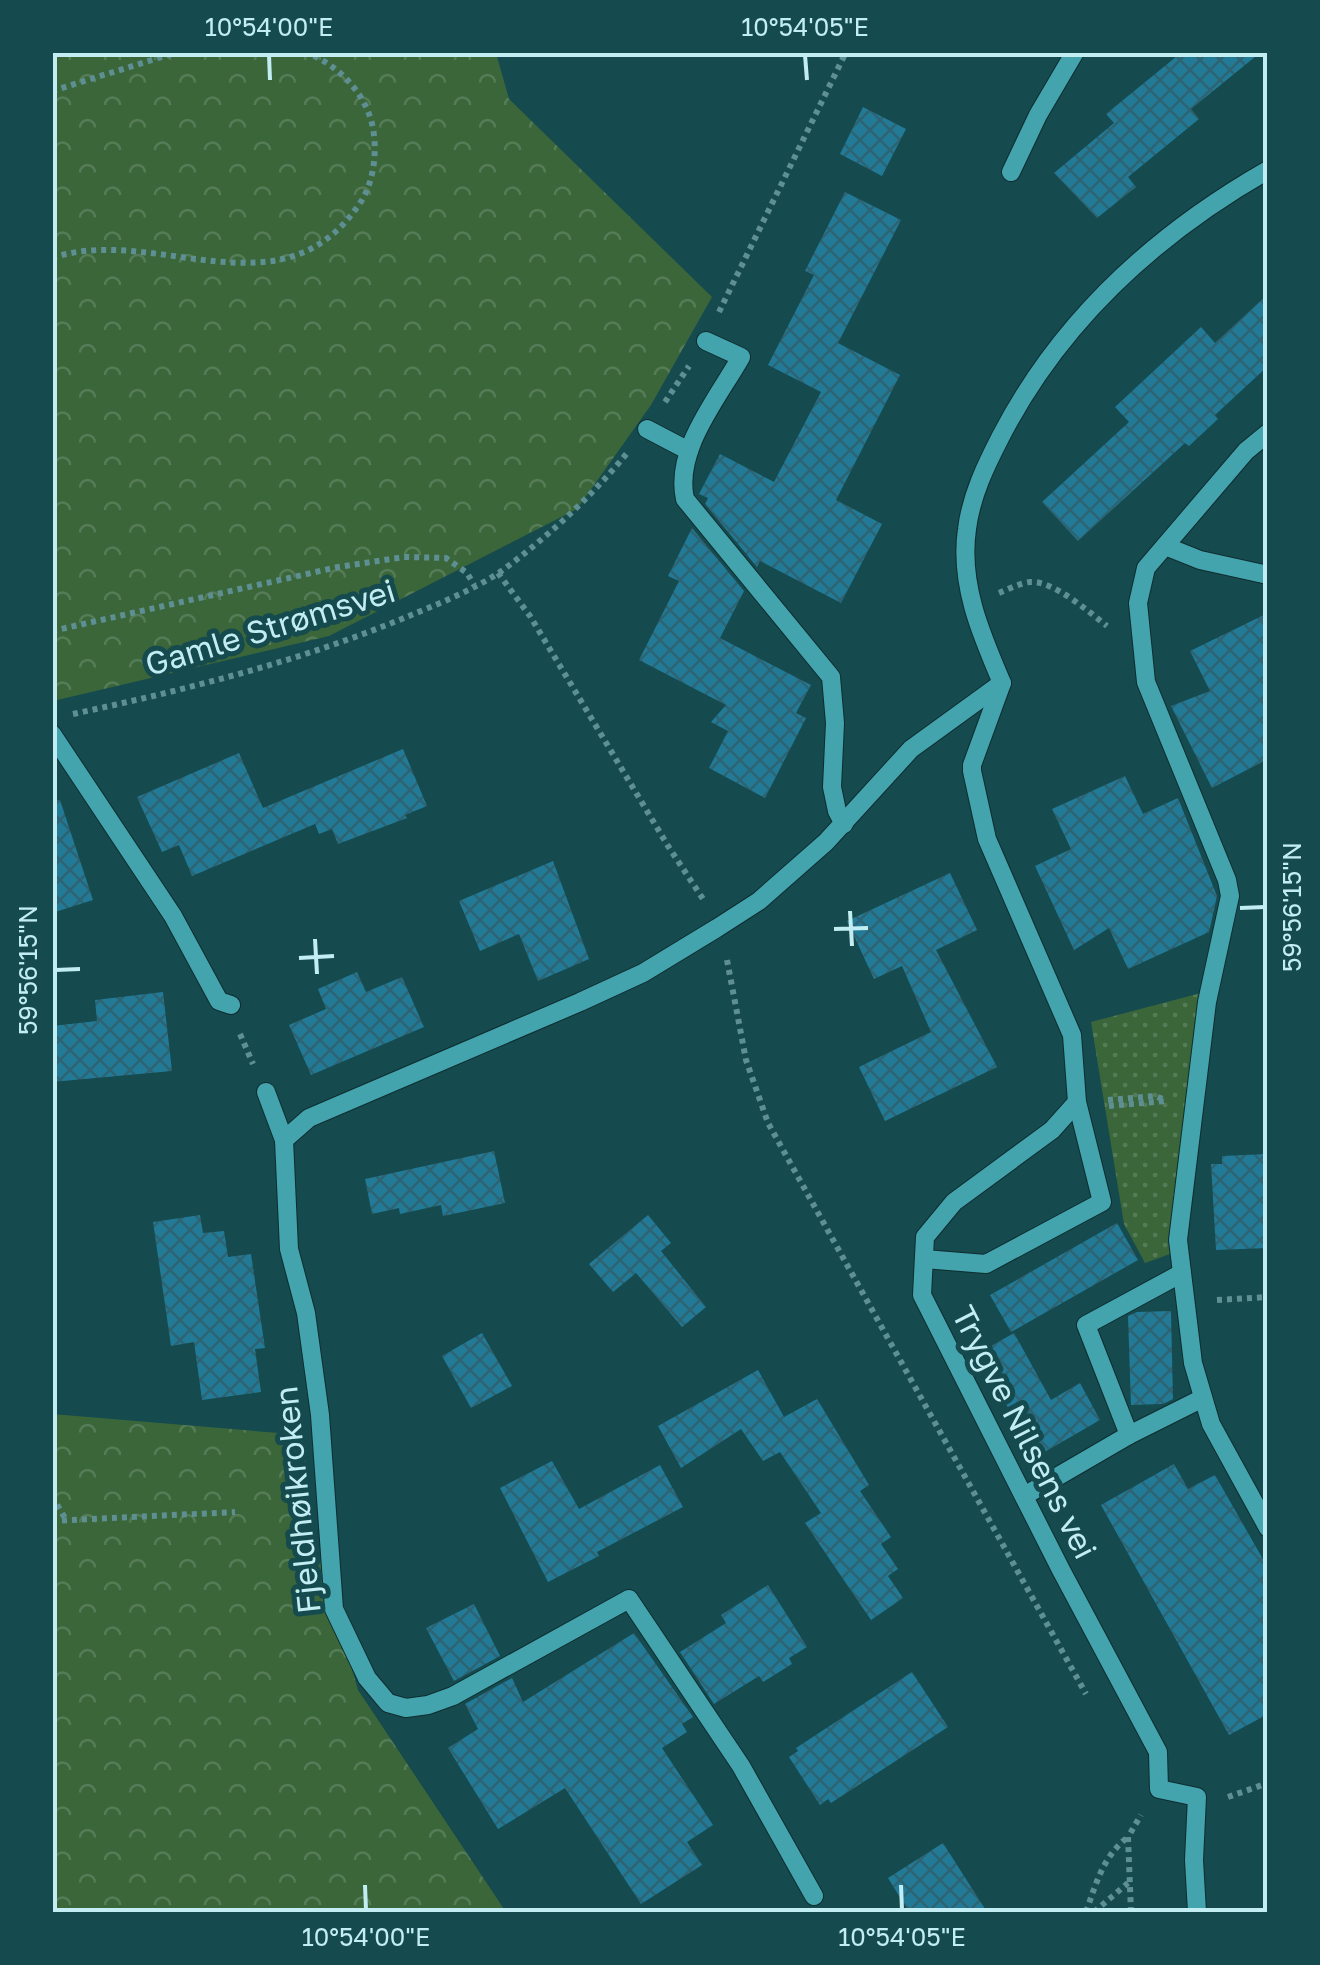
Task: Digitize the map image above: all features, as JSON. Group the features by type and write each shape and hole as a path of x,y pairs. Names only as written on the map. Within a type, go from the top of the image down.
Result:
{"street":[{"path":"1011,172 1075,52"},
{"path":"924,1259 986,1264 1102,1202 1077,1105 1072,1036 987,839 972,772 1002,683 970,603 966,570 966,530 982,472 1014,412 1046,364 1116,280 1168,235 1222,196 1268,170"},
{"path":"706,341 741,357 689,451 680,478 685,499 831,676 835,709 832,787 844,824"},
{"path":"647,429 689,451"},
{"path":"1268,433 1246,451 1146,568 1138,603 1146,682 1228,880 1230,896 1207,1002 1178,1240 1192,1363 1211,1424 1268,1528"},
{"path":"1165,546 1200,560 1268,575"},
{"path":"284,1140 309,1118 596,995 717,928 759,901 844,824 911,749 1002,683"},
{"path":"52,734 172,916 219,1001 231,1005"},
{"name":"Fjeldhøikroken","path":"266,1092 284,1140 289,1249 306,1312 320,1415 334,1610 367,1678 388,1703 406,1708 428,1705 453,1696 629,1598 741,1766 814,1896"},
{"name":"Trygve Nilsens vei","path":"1077,1105 1052,1130 954,1202 926,1237 922,1295 1158,1752 1159,1788"},
{"path":"1129,1435 1086,1326 1182,1273"},
{"path":"1024,1496 1129,1435 1203,1398"},
{"path":"1159,1788 1197,1796 1197,1912"}],"path":[{"path":"52,91 178,52"},
{"path":"52,258 84,250 241,265 279,260 318,244 336,231 366,195 374,139 369,115 347,79 330,64 304,52"},
{"path":"52,631 338,567 404,557 446,558 467,572 474,585"},
{"name":"Gamle Strømsvei","path":"69,715 273,665 363,635 498,573 530,616 668,846 705,900 717,928"},
{"path":"970,603 1033,582 1065,595 1144,654"},
{"path":"717,928 746,1060 768,1123 1090,1701"},
{"path":"231,1005 266,1092"},
{"path":"1077,1105 1138,1098 1194,1100"},
{"path":"1104,1107 1156,1102"},
{"path":"1186,1302 1268,1298"},
{"path":"52,1496 66,1520"},
{"path":"52,1521 235,1512"},
{"path":"1086,1912 1101,1869 1116,1846 1128,1837 1159,1788"},
{"path":"1128,1837 1131,1912"},
{"path":"1094,1912 1129,1882"}],"green space":[{"path":"52,53 496,53 509,99 712,297 651,405 577,509 329,636 53,701"},
{"path":"1201,993 1170,1254 1145,1263 1124,1224 1091,1022"},
{"path":"52,1414 303,1435 314,1539 358,1690 506,1912 53,1912"}],"building":[{"path":"1182,52 1261,52 1191,109 1199,119 1128,177 1136,187 1097,218 1054,173 1114,123 1106,114"},
{"path":"863,107 906,129 882,176 840,154"},
{"path":"845,192 901,220 838,343 900,375 836,500 882,524 841,603 760,561 757,567 705,504 708,498 699,494 720,454 774,482 821,392 768,365 814,275 805,271"},
{"path":"1268,294 1268,366 1215,415 1218,419 1189,446 1185,443 1078,541 1042,502 1129,422 1115,407 1201,327 1215,343"},
{"path":"692,528 744,591 720,638 811,685 796,713 806,718 765,798 709,768 728,731 711,722 726,705 639,660 679,581 668,576"},
{"path":"1268,613 1268,759 1212,788 1171,706 1210,691 1190,651"},
{"path":"403,749 427,806 405,815 407,818 338,844 332,829 319,834 315,824 192,876 179,845 162,852 137,797 239,753 263,808"},
{"path":"1125,776 1143,814 1178,798 1217,896 1209,932 1128,969 1109,928 1074,950 1035,866 1071,849 1052,809"},
{"path":"60,800 93,900 52,913 52,801"},
{"path":"553,861 589,959 538,981 519,934 480,951 459,901"},
{"path":"950,873 977,930 936,950 997,1067 885,1121 859,1067 931,1032 902,966 874,979 847,921"},
{"path":"357,972 366,992 402,977 424,1027 311,1075 289,1025 326,1009 318,989"},
{"path":"163,992 172,1071 52,1082 52,1026 97,1021 95,1000"},
{"path":"494,1151 505,1203 443,1216 441,1205 400,1214 399,1208 372,1214 365,1179"},
{"path":"1268,1154 1268,1248 1216,1250 1211,1164 1222,1164 1222,1156"},
{"path":"200,1215 203,1233 224,1231 228,1257 251,1254 265,1348 255,1349 261,1392 202,1400 194,1342 171,1346 153,1222"},
{"path":"648,1215 671,1243 661,1251 706,1307 682,1327 636,1273 613,1292 589,1264"},
{"path":"1117,1223 1138,1260 1011,1332 990,1295"},
{"path":"1171,1311 1173,1399 1163,1404 1131,1405 1128,1316"},
{"path":"482,1333 512,1386 471,1408 442,1356"},
{"path":"1014,1333 1051,1400 1080,1383 1100,1420 1036,1457 977,1354"},
{"path":"758,1370 784,1417 817,1399 869,1485 860,1491 891,1537 881,1544 898,1569 888,1576 903,1598 871,1620 805,1523 821,1513 780,1452 763,1461 741,1429 681,1468 658,1426"},
{"path":"552,1461 579,1509 660,1465 683,1507 548,1582 500,1488"},
{"path":"1174,1464 1188,1489 1215,1475 1268,1568 1268,1714 1229,1735 1101,1505"},
{"path":"768,1585 807,1647 789,1658 792,1664 763,1682 759,1676 714,1704 680,1652 726,1623 721,1615"},
{"path":"474,1604 500,1656 454,1681 426,1628"},
{"path":"634,1633 693,1717 682,1724 687,1732 662,1748 713,1825 687,1842 702,1865 641,1904 565,1788 498,1829 448,1748 478,1729 465,1704 512,1678 523,1702"},
{"path":"912,1672 948,1727 831,1803 828,1799 820,1805 789,1757 798,1751 796,1748"},
{"path":"943,1843 987,1912 909,1912 888,1878"}]}
